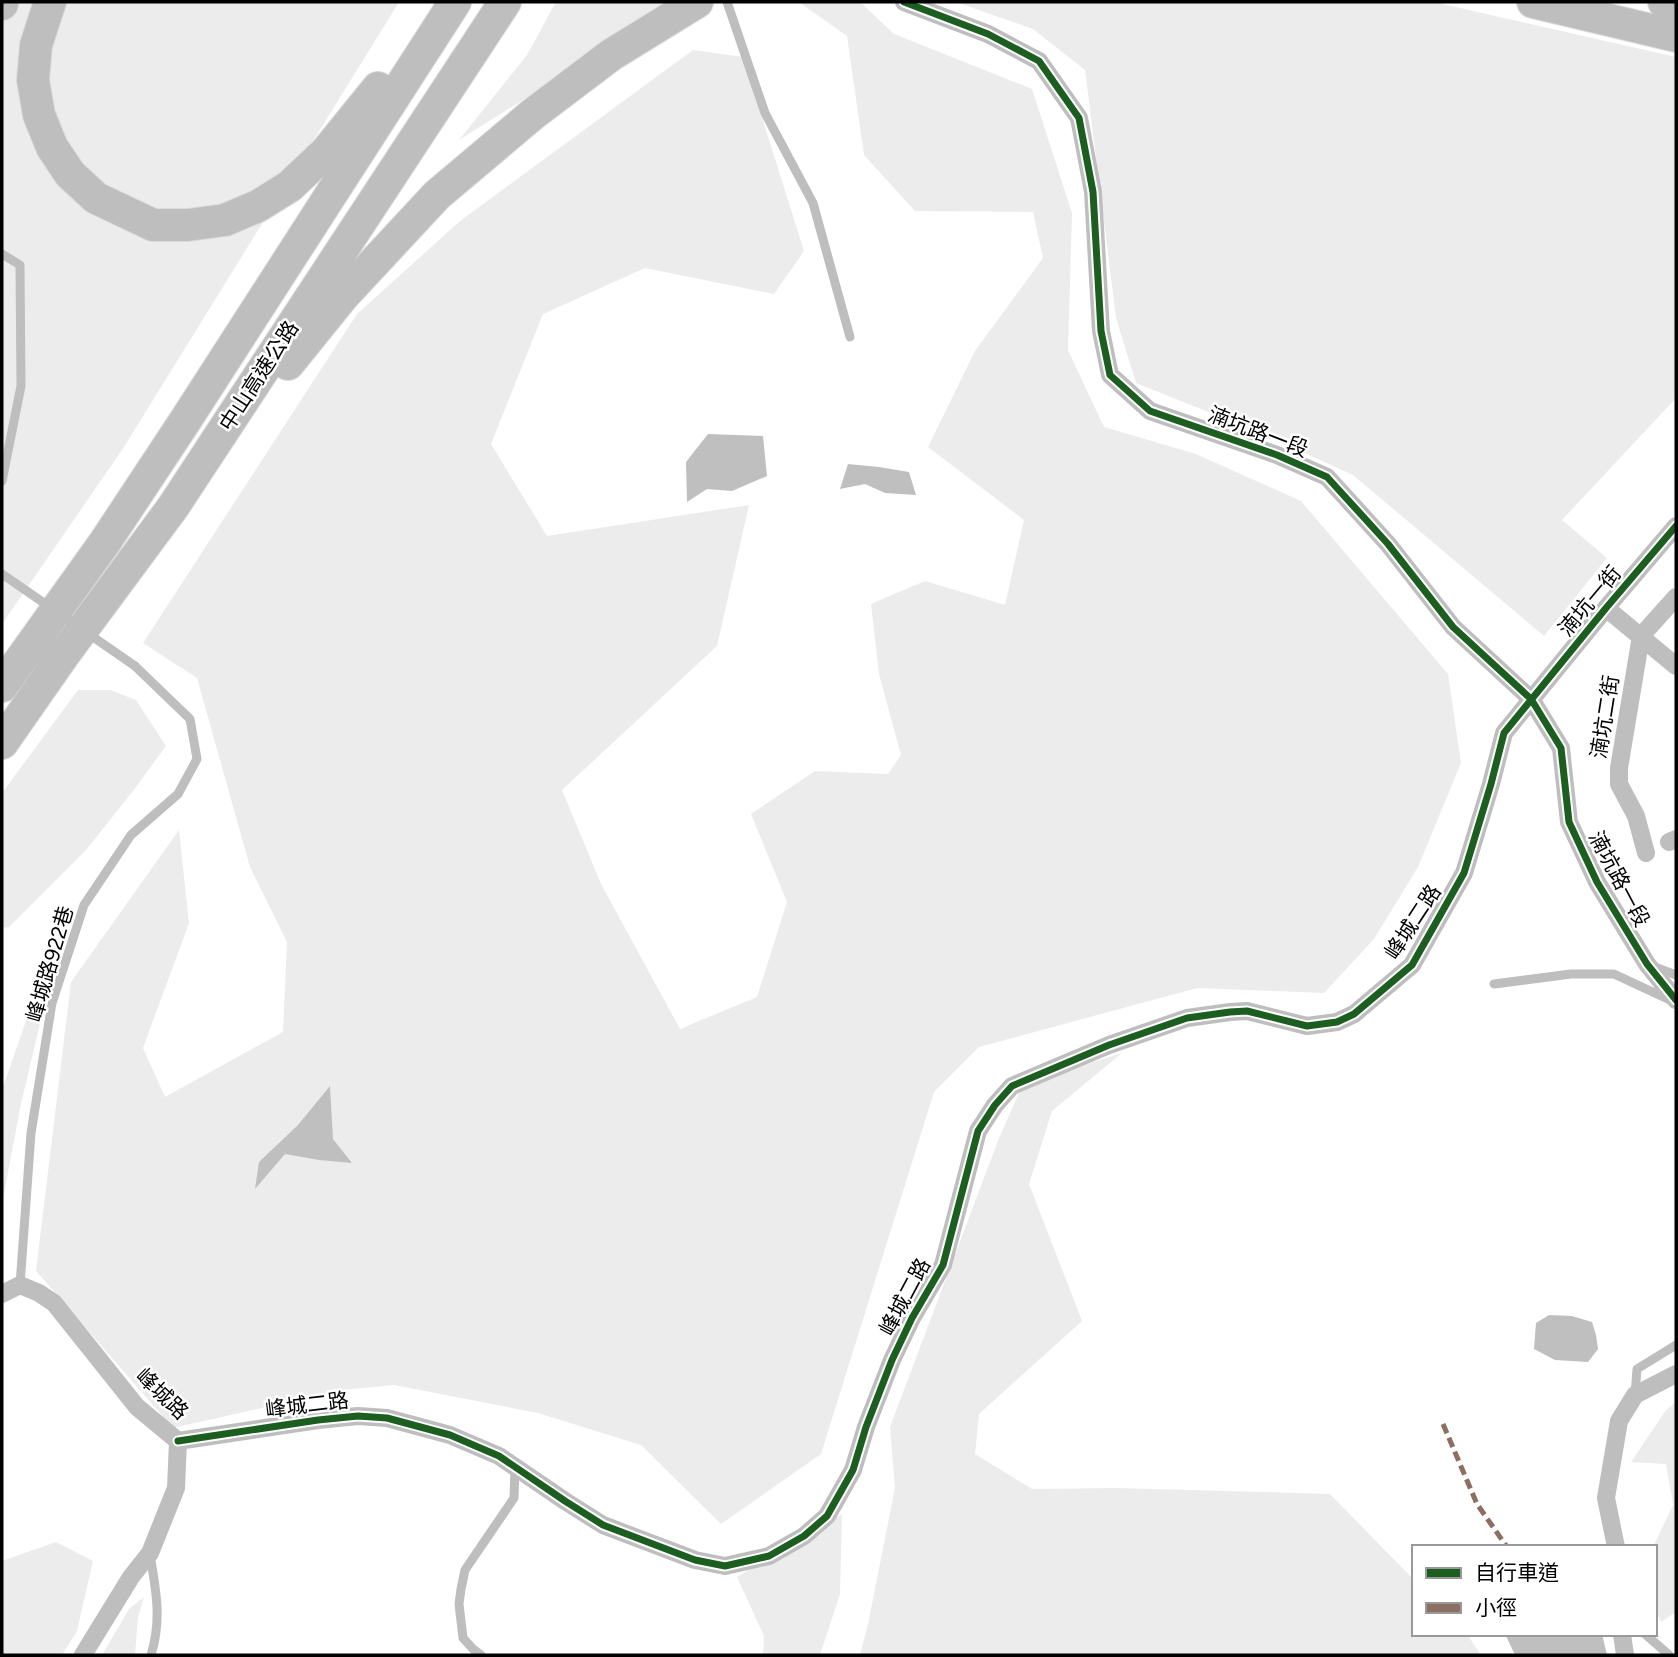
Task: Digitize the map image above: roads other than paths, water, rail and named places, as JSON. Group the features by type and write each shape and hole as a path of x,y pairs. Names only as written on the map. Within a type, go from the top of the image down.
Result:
{"highway":[{"path":"50,2 36,45 33,80 39,114 52,147 70,174 96,198 153,225 188,225 225,220 258,206 290,186 326,152 446,2"},
{"name":"中山高速公路","path":"2,686 105,541 185,421 455,2"},
{"name":"中山高速公路","path":"2,743 173,507 505,2"},
{"path":"1533,2 1676,36"},
{"path":"1664,2 1676,5"},
{"path":"173,507 343,296 437,195 533,114 611,55 684,9"}],"street":[{"name":"湳坑路一段","path":"904,2 988,34 1039,61 1080,118 1093,192 1101,331 1110,375 1150,411 1277,455 1327,477 1388,544 1453,627 1531,699 1561,748 1569,822 1597,883 1647,964 1676,1002"},
{"name":"湳坑一街","path":"1531,699 1676,527"},
{"path":"1641,636 1676,597"},
{"path":"1606,608 1676,666"},
{"name":"湳坑二街","path":"1641,636 1619,768 1619,784 1636,816 1646,853"},
{"name":"峰城二路","path":"178,1441 318,1420 358,1416 387,1418 450,1435 499,1456 603,1525 695,1559 725,1566 769,1556 804,1536 827,1516 853,1470 866,1427 892,1360 912,1318 943,1265 978,1131 995,1105 1012,1086 1109,1045 1187,1018 1247,1011 1307,1026 1337,1022 1354,1014 1412,965 1464,873 1504,733 1531,699"},
{"path":"2,1294 20,1285"},
{"name":"峰城路","path":"20,1285 54,1303 137,1407 178,1441 176,1488 150,1553 131,1577 83,1655"},
{"path":"1616,1545 1606,1498 1619,1421 1635,1395 1676,1374"},
{"path":"1622,1636 1625,1655"}],"lane":[{"path":"727,2 765,113 813,203 850,337"},
{"path":"2,254 20,265 21,386 2,481"},
{"name":"峰城路922巷","path":"2,574 135,666 190,719 197,758 178,794 131,835 84,905 52,1003 31,1133 20,1285"},
{"path":"1647,964 1676,975"},
{"path":"1494,984 1571,974 1614,974 1676,1002"},
{"path":"1635,1395 1637,1369 1676,1345"},
{"path":"481,1655 463,1638 459,1604 461,1589 465,1570 514,1499 515,1467"},
{"path":"150,1553 158,1628 151,1655"},
{"path":"1647,1636 1670,1655"}]}
